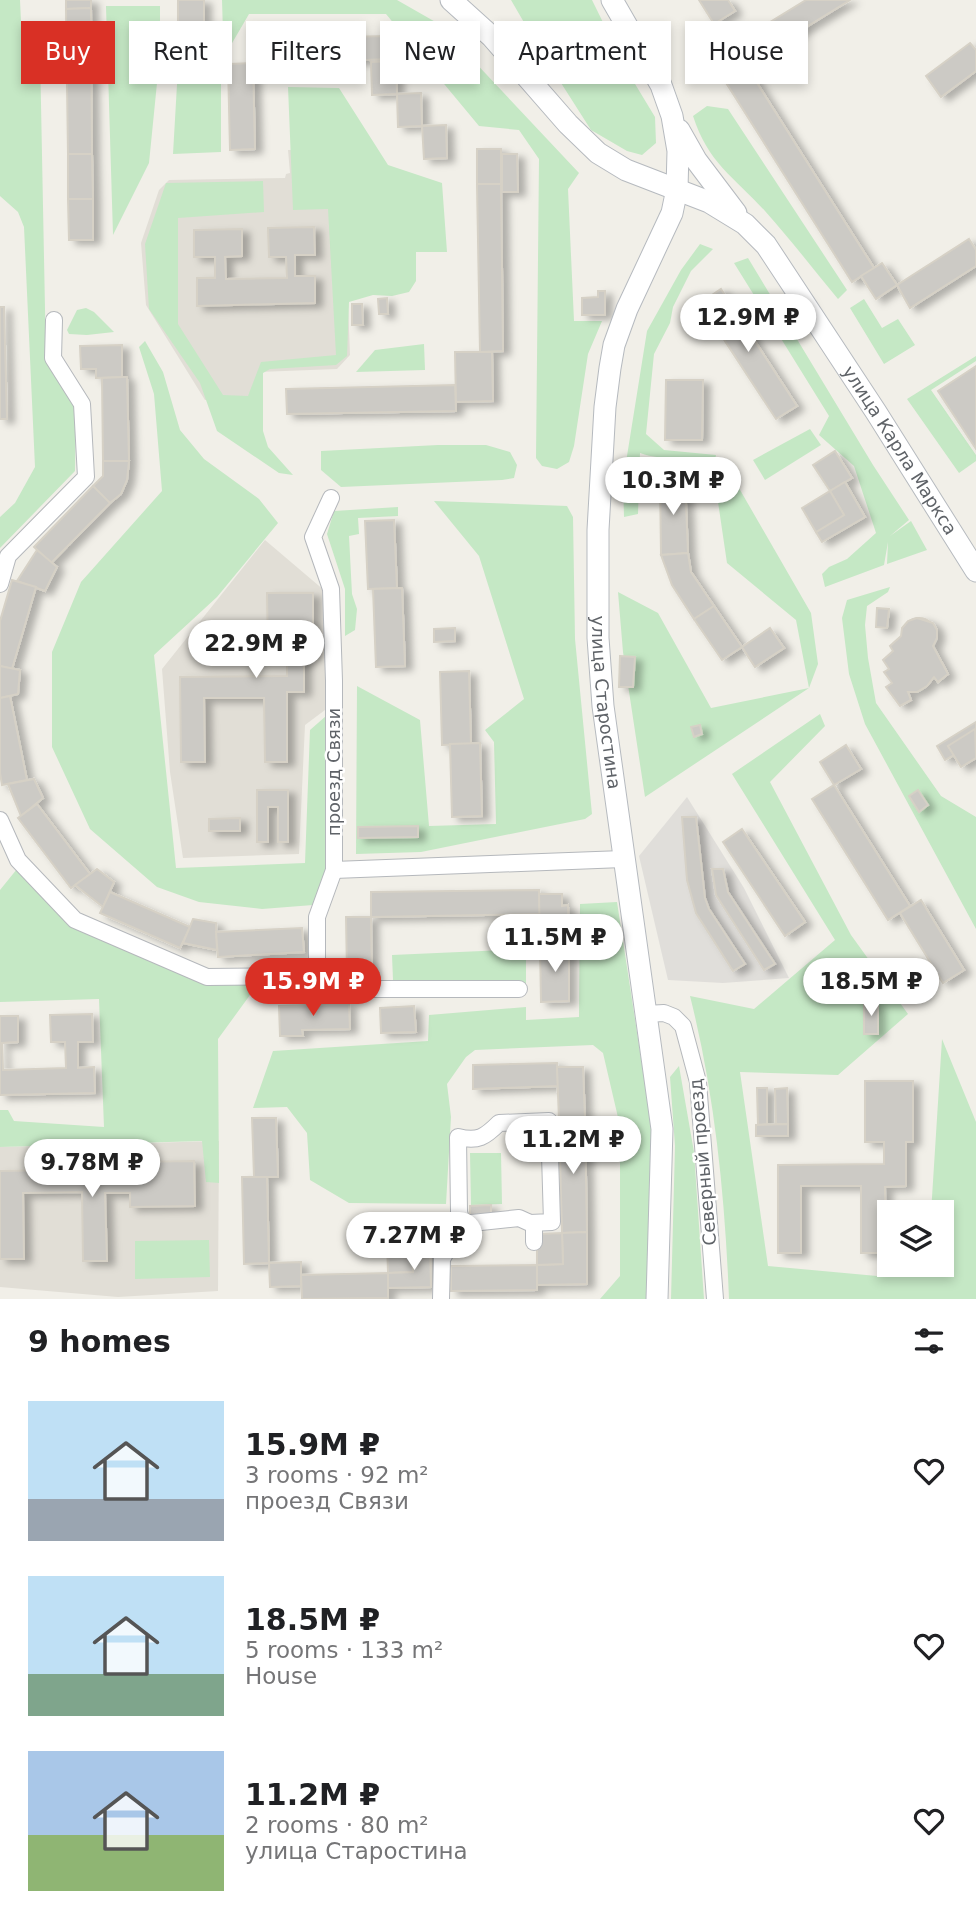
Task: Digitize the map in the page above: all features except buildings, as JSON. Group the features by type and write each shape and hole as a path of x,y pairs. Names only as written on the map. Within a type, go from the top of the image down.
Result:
{"main road":[{"name":"улица Карла Маркса","path":"451,0 492,37 576,133 598,153 632,173 709,202 745,224 765,245 876,412 976,571"},
{"path":"612,0 661,85 672,116 696,160 745,224"},
{"name":"улица Старостина","path":"657,1299 662,1129 603,706 598,638 598,514 606,407 614,345 620,325 672,213 677,189 677,139 672,116"},
{"path":"632,173 662,168 670,159 677,139"},
{"path":"672,213 701,210 745,224"}],"street":[{"path":"0,584 8,556 86,477 82,404 52,358 54,320"},
{"name":"проезд Связи","path":"317,968 317,918 334,870 331,589 313,537 331,498"},
{"path":"0,820 18,860 75,920 207,976 301,976 311,974 317,968 331,981 354,989 519,989"},
{"path":"334,870 623,859"},
{"name":"Северный проезд","path":"646,1014 664,1013 683,1026 698,1082 715,1299"},
{"path":"441,1299 442,1259 462,1224 459,1212 458,1137 485,1137 499,1123 549,1121 552,1222 534,1223 519,1218 462,1224"},
{"path":"534,1223 534,1242"}],"shaded area":[{"path":"342,149 350,355 337,369 258,372 259,400 205,400 146,305 141,243 159,190 169,180 285,178 286,174 290,173 288,150"},
{"path":"265,540 325,591 325,710 305,725 299,854 183,858 170,772 162,669"},
{"path":"687,797 744,888 789,978 723,983 668,980 639,856"},
{"path":"219,1141 218,1291 118,1297 0,1287 0,1147"}],"green space":[{"path":"0,0 20,0 21,84 41,84 46,360 76,408 75,471 0,548 0,517 15,503 35,467 24,227 18,212 0,196"},
{"path":"222,0 397,0 434,21 392,21 386,14 249,14 232,43 232,21 223,21"},
{"path":"511,0 592,0 602,21 523,21"},
{"path":"106,6 160,6 160,21 129,21 129,84 157,84 149,163 113,235 108,84 115,84 115,21 106,21"},
{"path":"480,68 579,173 568,189 574,321 602,321 588,354 574,446 569,462 557,469 542,466 536,458 539,159 519,130 479,126 444,84 480,84"},
{"path":"177,84 221,84 221,152 173,154"},
{"path":"562,84 635,84 655,117 656,143 642,155 627,151 591,130"},
{"path":"288,87 339,88 388,165 442,183 447,252 416,252 416,281 409,292 392,296 373,295 349,302 347,356 336,365 270,369 263,373 263,431 268,447 293,475 279,473 217,431 200,383 149,309 145,244 166,183 263,181 264,212 178,218 178,324 223,395 248,396 261,362 336,355 328,209 293,210"},
{"path":"707,106 728,109 847,290 838,299 754,199 714,158 693,116"},
{"path":"700,244 713,249 691,271 654,354 646,434 664,450 716,455 713,469 695,461 640,453 638,514 624,517 623,481 647,331 681,270"},
{"path":"748,258 909,520 890,536 911,521 927,550 887,564 888,542 884,565 825,587 822,574 829,567 847,559 876,533 854,466 819,435 829,416 734,263"},
{"path":"864,299 882,328 898,319 915,345 884,364 850,308"},
{"path":"86,308 94,312 114,332 69,334 67,330 77,310"},
{"path":"145,341 163,372 180,430 204,459 259,499 278,523 217,597 154,655 176,868 305,863 310,730 326,716 325,872 313,905 262,909 199,902 157,887 90,829 52,747 52,652 81,582 162,491 154,394 139,347"},
{"path":"424,344 425,370 356,372 375,350"},
{"path":"976,356 976,361 931,390 976,455 976,461 959,473 907,399"},
{"path":"810,429 821,445 765,480 753,460"},
{"path":"486,445 510,452 517,465 514,478 341,487 321,470 321,451"},
{"path":"713,469 732,476 811,613 818,664 809,688 796,620 727,563"},
{"path":"434,501 567,506 573,517 575,639 592,814 585,819 421,852 356,854 357,686 420,720 429,826 496,824 494,742 485,730 524,699 479,556","holes":["417,826 417,837 358,837 358,827"]},
{"path":"398,507 398,516 358,518 359,534 349,536 352,594 357,609 355,630 345,636 345,589 327,534 334,511"},
{"path":"890,587 888,592 867,606 865,625 868,658 876,703 941,796 976,817 976,929 865,724 849,674 842,618 847,600"},
{"path":"618,592 658,613 711,708 809,688 645,797 623,652"},
{"path":"820,714 825,726 770,782 851,935 908,1014 838,1075 740,1072 768,1266 877,1277 954,1277 954,1200 932,1200 942,1039 976,1122 976,1299 729,1299 717,1146 706,1071 690,996 754,1009 835,940 732,774"},
{"path":"17,869 70,927 204,984 258,984 218,1039 219,1183 206,1182 202,1141 0,1147 0,1110 8,1110 14,1121 104,1127 99,999 0,1002 0,890"},
{"path":"617,902 652,1130 649,1299 600,1299 620,1276 620,1126 603,1053 593,1045 475,1050 466,1057 447,1084 451,1117 446,1204 349,1203 310,1180 307,1133 287,1107 253,1108 273,1051 428,1041 429,1015 526,1007 526,1020 579,1017 580,904"},
{"path":"526,949 526,983 393,980 392,955"},
{"path":"679,1066 694,1152 704,1299 671,1299 675,1146 670,1077"},
{"path":"470,1153 501,1153 502,1204 471,1205"},
{"path":"209,1240 210,1277 135,1279 135,1241"}]}
